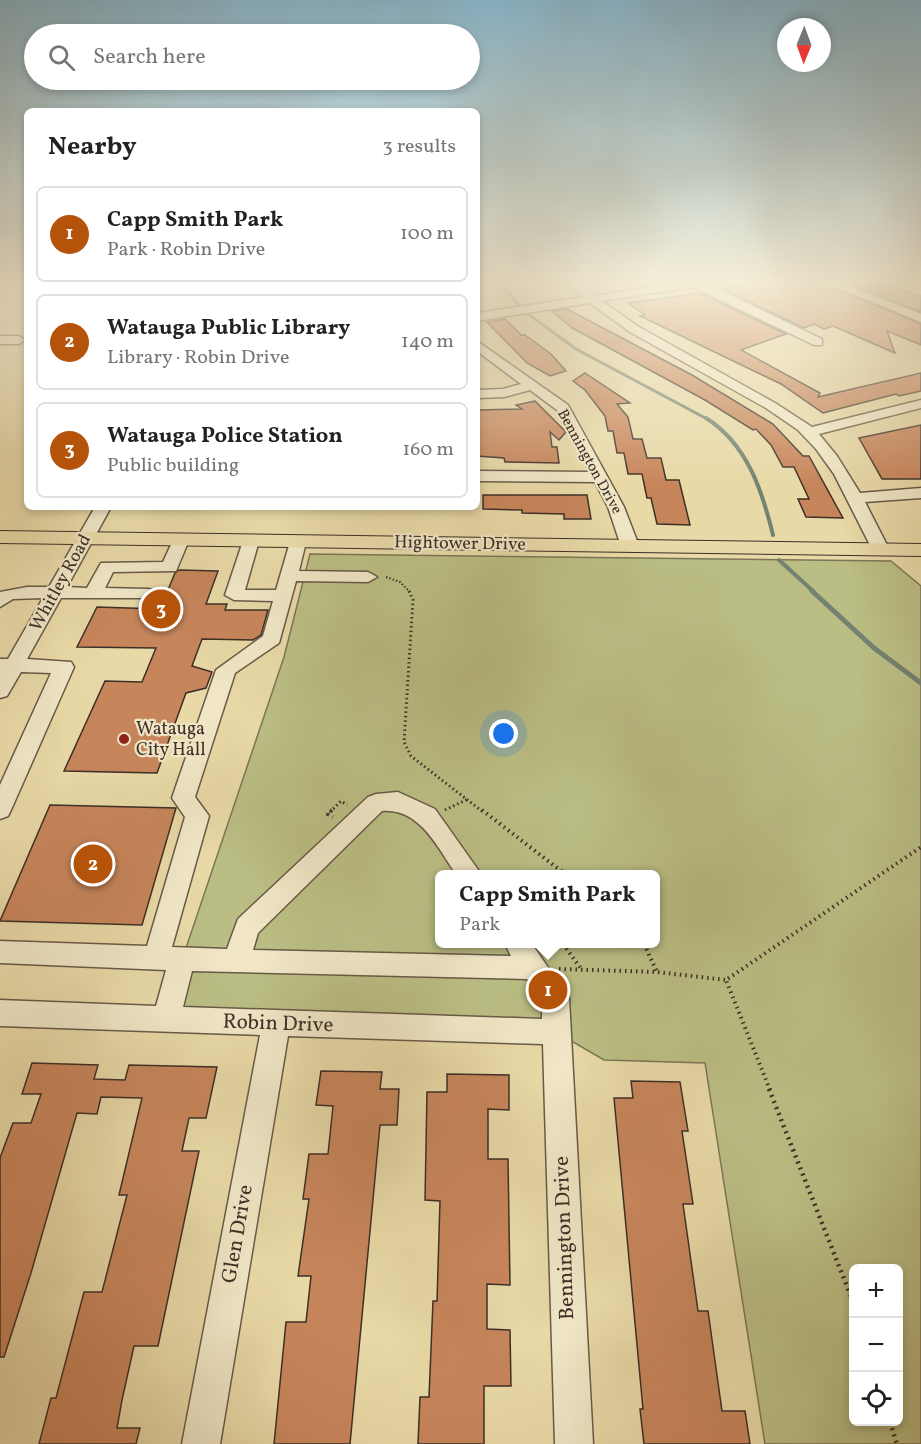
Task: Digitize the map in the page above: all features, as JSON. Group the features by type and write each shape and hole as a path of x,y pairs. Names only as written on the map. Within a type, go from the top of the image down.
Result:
{"main road":[{"name":"Hightower Drive","path":"0,537 921,550"}],"street":[{"name":"Bennington Drive","path":"484,350 562,408 616,507 630,546"},
{"path":"669,350 782,412 809,432 839,468 880,549"},
{"path":"480,394 504,393 532,385"},
{"path":"809,432 921,404"},
{"path":"480,476 599,477"},
{"path":"855,498 921,493"},
{"name":"Whitley Road","path":"0,691 7,665 57,591 101,510"},
{"path":"93,593 107,567 170,567 181,540"},
{"path":"251,541 234,595 286,586 368,577"},
{"path":"166,1020 169,960 197,816 183,798 226,670 272,639 298,542"},
{"path":"0,601 8,594 57,591 148,594"},
{"path":"0,810 64,667 7,665"},
{"path":"237,961 248,927 376,803 398,801 427,815 466,870"},
{"name":"Bennington Drive","path":"521,948 555,998 574,1444"},
{"path":"0,952 169,960 536,968"},
{"name":"Robin Drive","path":"0,1013 556,1032"},
{"name":"Glen Drive","path":"201,1444 276,1024"}],"path":[{"path":"368,577 398,580 410,589 413,600 404,742 411,756 560,870"},
{"path":"536,968 657,972 726,980 921,847"},
{"path":"566,948 582,970"},
{"path":"646,948 657,972"},
{"path":"726,980 849,1291"},
{"path":"891,1426 897,1444"}],"green space":[{"path":"310,554 891,561 921,586 921,1444 765,1444 705,1063 604,1060 556,1032 166,1020 182,960 284,657"}],"building":[{"path":"515,350 546,350 566,371 550,376 527,363"},
{"path":"613,350 645,350 692,375 773,424 803,456 809,456 843,518 806,517 798,499 809,499 794,467 783,467 771,445 756,429 753,430 705,400"},
{"path":"711,350 742,350 820,393 818,397 921,373 921,391 899,396 896,394 823,413 781,384"},
{"path":"585,373 630,403 617,404 628,417 633,439 642,439 647,458 661,458 666,480 679,480 690,525 657,524 651,498 647,498 642,474 628,474 624,453 617,453 613,431 608,431 605,416 585,390 573,381"},
{"path":"535,401 566,432 559,440 550,432 552,447 557,447 559,463 505,462 504,458 480,456 480,410 522,409 516,405"},
{"path":"921,425 921,479 882,479 859,438"},
{"path":"483,495 587,495 591,519 564,519 564,514 522,513 522,510 483,509"},
{"path":"179,570 218,571 206,604 227,604 225,610 268,610 261,635 253,640 202,639 192,666 212,672 206,688 186,693 157,773 64,771 105,681 142,682 156,648 77,647 97,607 160,609 175,573"},
{"path":"50,805 176,808 142,925 0,921"},
{"path":"32,1063 98,1065 94,1079 125,1080 129,1065 217,1067 206,1118 189,1118 182,1151 199,1151 158,1346 134,1346 122,1400 117,1428 140,1428 136,1444 39,1444 51,1398 56,1398 84,1292 102,1292 127,1195 119,1195 142,1098 101,1097 97,1114 77,1113 31,1273 4,1357 0,1357 0,1158 13,1123 31,1123 41,1094 22,1094"},
{"path":"321,1071 382,1072 380,1089 399,1089 397,1125 380,1125 350,1444 274,1444 286,1322 306,1322 311,1276 298,1276 309,1199 303,1199 309,1154 328,1154 333,1106 316,1105"},
{"path":"447,1074 509,1075 509,1110 488,1109 488,1159 508,1159 510,1285 487,1284 487,1329 510,1330 511,1386 484,1386 484,1444 418,1444 420,1397 429,1397 433,1301 437,1301 440,1201 425,1200 427,1092 447,1092"},
{"path":"631,1081 680,1082 688,1131 682,1131 693,1204 683,1204 698,1311 708,1311 722,1411 745,1411 750,1444 644,1444 640,1409 643,1409 614,1098 633,1098"}],"waterway":[{"path":"579,350 708,419"},
{"path":"708,419 732,441 751,469 764,501 773,535"},
{"path":"779,560 814,592"},
{"path":"812,591 874,648 921,683"}],"place":[{"name":"Watauga Police Station","path":"161,609"},
{"name":"Watauga City Hall","path":"124,739"},
{"name":"Watauga Public Library","path":"93,864"},
{"name":"Capp Smith Park","path":"548,990"}]}
